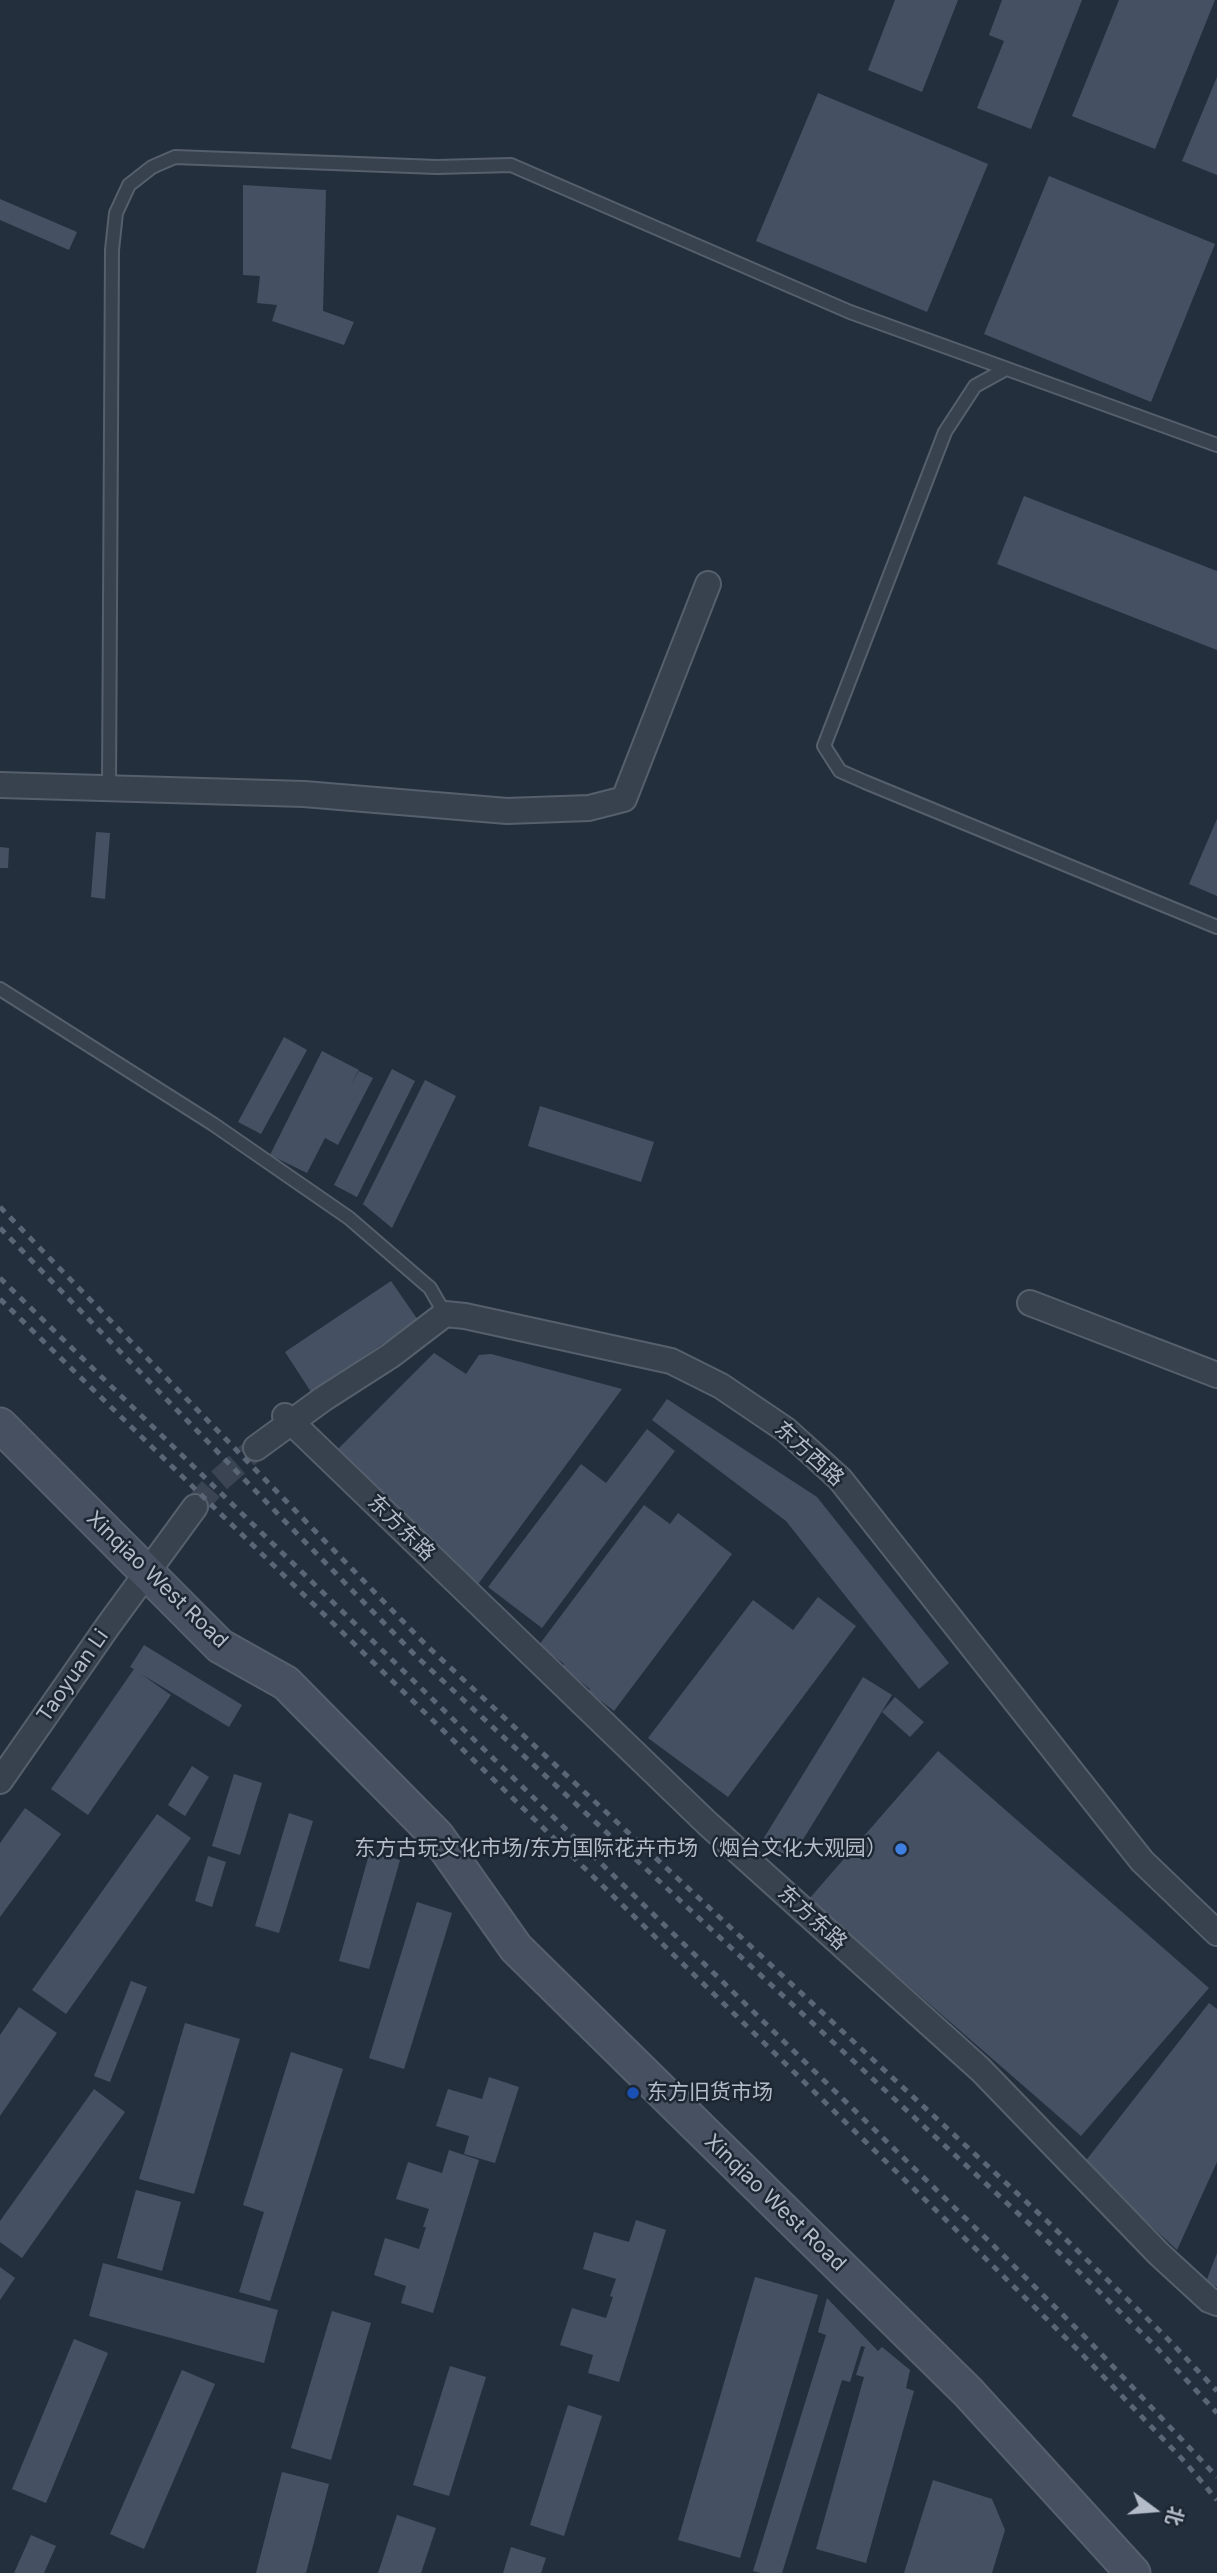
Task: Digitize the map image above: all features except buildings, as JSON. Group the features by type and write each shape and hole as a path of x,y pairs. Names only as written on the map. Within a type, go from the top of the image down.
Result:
{"street":[{"path":"0,785 304,794 508,811 589,808 624,799 708,584"},
{"path":"1030,1303 1217,1376"},
{"path":"256,1448 288,1419 390,1356 445,1314"},
{"name":"东方西路","path":"445,1314 465,1316 671,1361 721,1385 786,1430 840,1479 1142,1861 1217,1933"},
{"name":"东方东路","path":"288,1419 708,1824 981,2070 1159,2254 1209,2300 1217,2303"},
{"name":"Xinqiao West Road","path":"0,1425 220,1646 286,1683 296,1693 437,1836 516,1948 968,2392 1133,2573"},
{"path":"146,1572 195,1507"},
{"name":"Taoyuan Li","path":"0,1781 146,1572"}],"lane":[{"path":"109,787 112,250 116,213 129,185 152,167 175,157 437,167 511,166 850,312 1217,445"},
{"path":"1006,369 975,386 945,432 824,746 841,771 853,777 1217,927"},
{"path":"0,989 213,1124 349,1218 430,1288 445,1314"}],"tunnel":[{"path":"195,1507 217,1482 256,1448"}],"railway":[{"path":"0,1207 426,1645 1047,2221 1164,2335 1217,2391"},
{"path":"0,1228 416,1656 1037,2231 1154,2345 1217,2413"},
{"path":"0,1278 995,2247 1090,2342 1217,2477"},
{"path":"0,1299 985,2258 1080,2352 1185,2462 1217,2500"}],"place":[{"name":"东方古玩文化市场/东方国际花卉市场（烟台文化大观园）","path":"901,1849"},
{"name":"东方旧货市场","path":"633,2093"}]}
